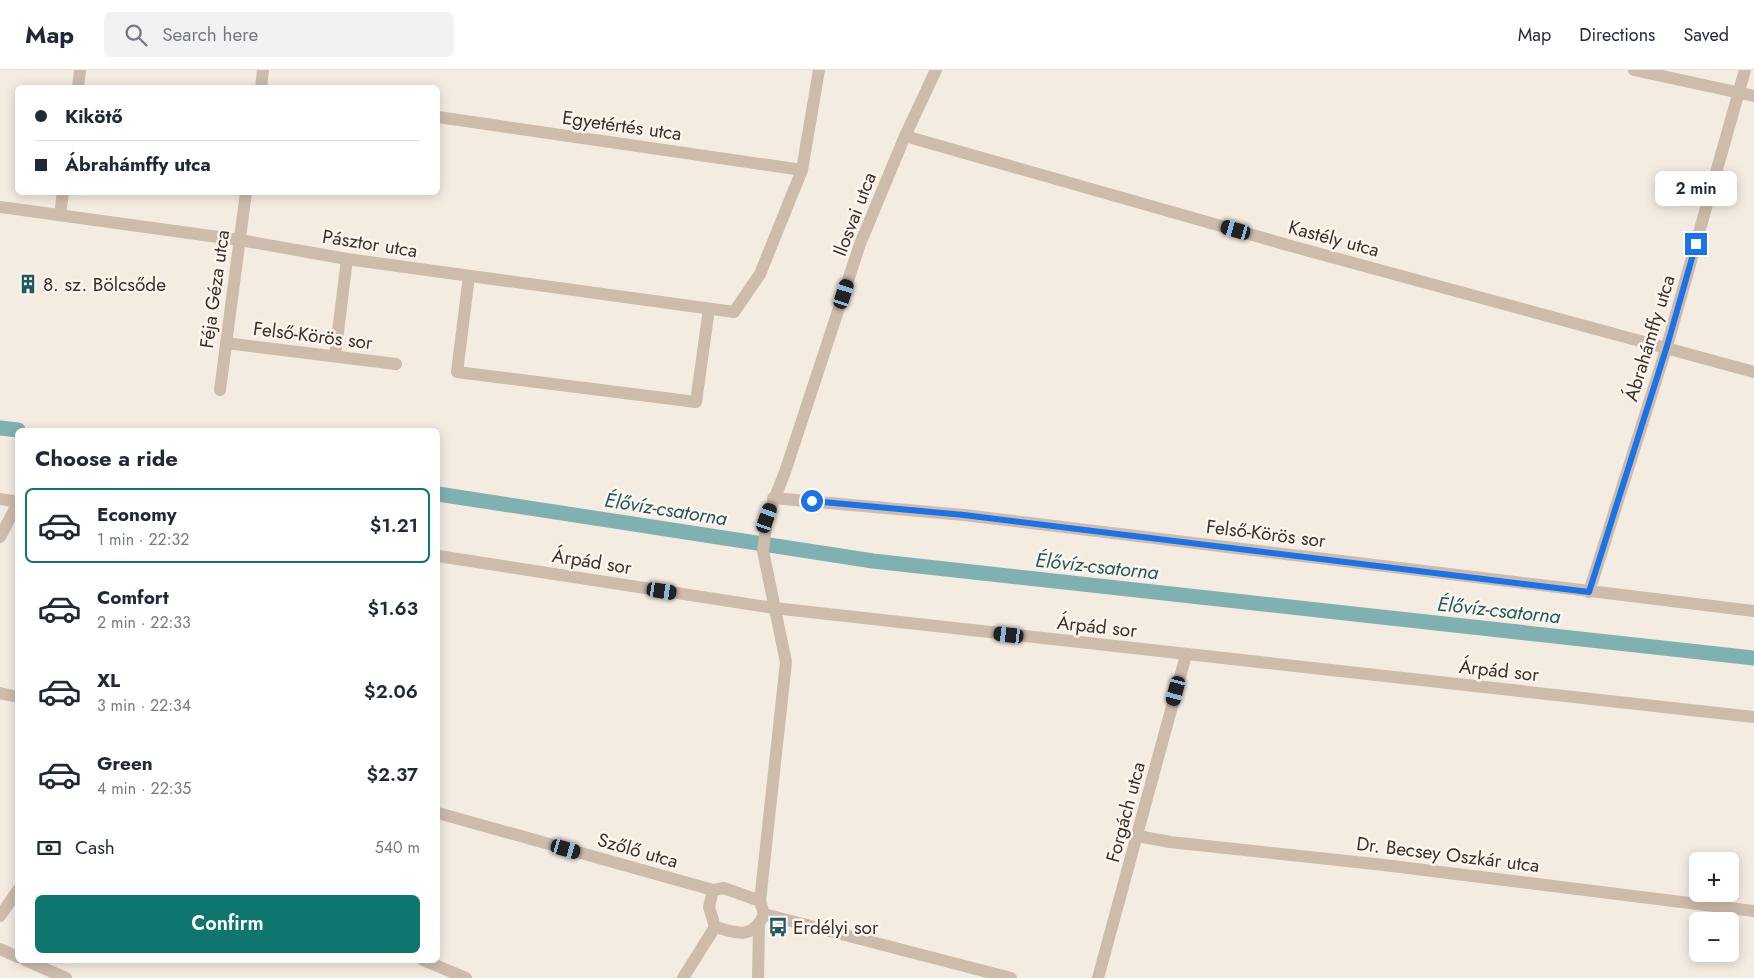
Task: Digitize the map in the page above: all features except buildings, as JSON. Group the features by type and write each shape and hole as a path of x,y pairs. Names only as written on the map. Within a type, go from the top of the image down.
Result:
{"street":[{"path":"78,85 80,70"},
{"path":"261,85 263,70"},
{"path":"802,170 818,70"},
{"name":"Ilosvai utca","path":"774,608 763,551 767,518 773,498 785,472 860,244 905,136 936,70"},
{"path":"1634,70 1754,96"},
{"name":"Ábrahámffy utca","path":"1589,592 1667,346 1745,70"},
{"name":"Egyetértés utca","path":"440,117 802,170"},
{"name":"Kastély utca","path":"905,136 1282,243 1667,346 1754,372"},
{"name":"Pásztor utca","path":"0,207 240,240 347,259 734,312 760,274 802,170"},
{"path":"60,214 63,195"},
{"name":"Féja Géza utca","path":"220,390 246,195"},
{"path":"335,356 347,259"},
{"path":"469,276 457,372 696,402 709,309"},
{"name":"Felső-Körös sor","path":"226,343 396,364"},
{"name":"Felső-Körös sor","path":"773,498 964,515 1754,611"},
{"path":"0,499 15,502"},
{"path":"0,538 15,509"},
{"name":"Árpád sor","path":"440,556 774,608 1754,717"},
{"path":"758,978 759,926 764,914 760,901 786,662 774,608"},
{"name":"Forgách utca","path":"1098,978 1186,655"},
{"path":"0,693 15,697"},
{"name":"Szőlő utca","path":"440,814 713,890 724,888 760,901"},
{"name":"Dr. Becsey Oszkár utca","path":"1138,836 1170,842 1384,865 1754,911"},
{"path":"683,978 715,927 709,907 713,890"},
{"path":"0,916 15,894"},
{"path":"764,914 1011,978"},
{"path":"715,927 737,934 749,932 759,926"},
{"path":"0,949 15,956"},
{"path":"32,963 66,978"},
{"path":"431,963 466,978"}],"waterway":[{"name":"Élővíz-csatorna","path":"0,428 15,430"},
{"name":"Élővíz-csatorna","path":"440,494 873,561 1754,658"}],"place":[{"name":"8. sz. Bölcsőde","path":"28,284"},
{"name":"Erdélyi sor","path":"778,927"}],"route":[{"path":"812,501 964,515 1589,592 1667,346 1696,244"}]}
